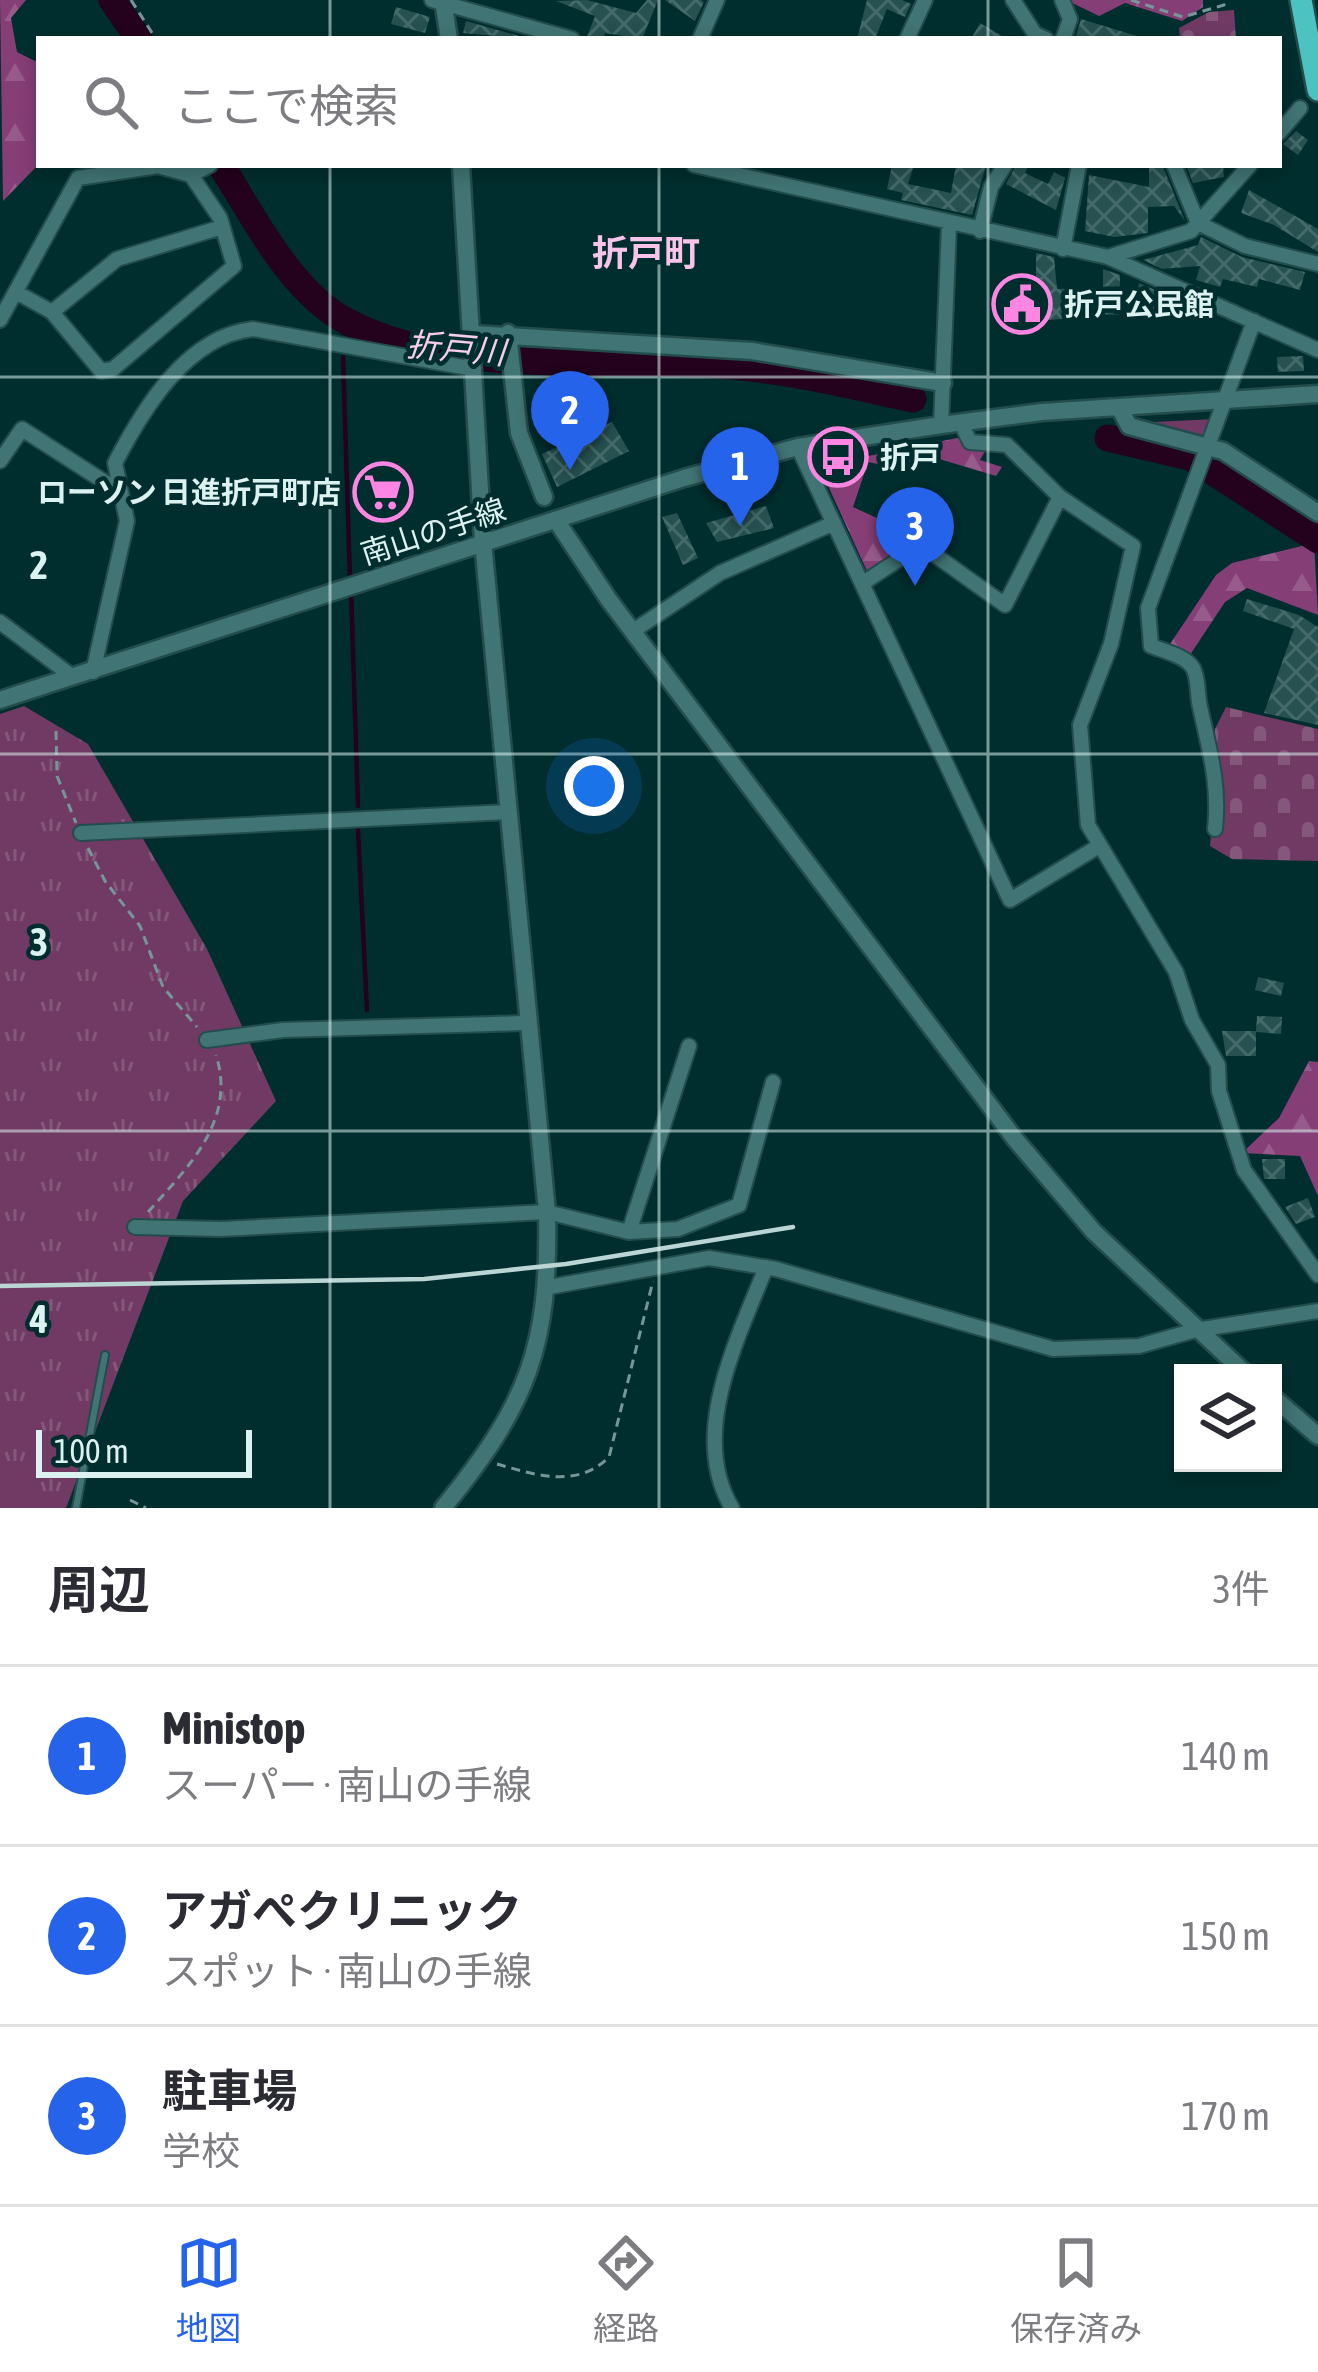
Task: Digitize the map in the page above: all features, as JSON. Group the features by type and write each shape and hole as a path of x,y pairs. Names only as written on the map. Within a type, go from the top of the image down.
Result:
{"main road":[{"path":"1301,0 1318,89"}],"street":[{"path":"701,36 717,0"},
{"path":"909,36 925,0"},
{"path":"1013,0 1039,36"},
{"path":"1062,0 1070,19 1064,36"},
{"path":"439,1 448,36"},
{"path":"439,1 562,36"},
{"path":"0,320 78,178 145,168"},
{"path":"165,168 191,175 204,168"},
{"path":"443,1508 483,1460 525,1384 542,1333 549,1286 547,1212 525,1023 483,542 474,334 460,168"},
{"path":"707,168 1108,257 1318,350"},
{"path":"980,231 1000,168"},
{"path":"1063,249 1078,168"},
{"path":"1175,168 1198,223 1245,246 1318,264"},
{"path":"1108,257 1191,231 1247,168"},
{"path":"16,292 52,312 106,373 231,273 234,266 222,227 191,175"},
{"path":"941,425 950,224"},
{"path":"52,312 125,254 222,227"},
{"path":"1215,829 1218,782 1210,766 1210,736 1196,673 1185,660 1151,646 1150,596 1254,322"},
{"path":"93,672 127,521 117,490 116,464 128,439 182,366 230,332 253,329 474,368"},
{"path":"508,333 519,433 544,497"},
{"path":"474,334 752,351 944,383"},
{"name":"南山の手線","path":"0,700 483,542 798,447 941,425 1318,394"},
{"path":"1119,407 1130,426 1208,453 1223,451 1318,513"},
{"path":"961,423 970,442 1007,445 1060,497 1132,546 1131,572 1080,724 1088,825 1176,972 1192,1020 1218,1065 1219,1091 1244,1170 1318,1274"},
{"path":"0,461 22,430 117,490"},
{"path":"798,447 1010,900 1100,846"},
{"path":"863,583 921,544 1005,605 1060,497"},
{"path":"556,520 633,631 1016,1139 1094,1232 1235,1364"},
{"path":"633,631 720,573 834,523"},
{"path":"1131,572 1150,596"},
{"path":"0,622 73,677"},
{"path":"81,833 508,812"},
{"path":"208,1040 284,1030 525,1023"},
{"path":"628,1232 689,1046"},
{"path":"135,1227 220,1229 547,1212 628,1232 679,1229 739,1205 773,1082"},
{"path":"549,1286 709,1258 766,1267 1053,1349 1139,1346 1196,1330 1318,1311"},
{"path":"733,1508 719,1486 713,1453 726,1370 766,1267"},
{"path":"1282,1405 1318,1436"}],"lane":[{"path":"76,1508 105,1355"}],"path":[{"path":"131,0 154,36"},
{"path":"1131,0 1184,17 1224,4 1223,0"},
{"path":"56,731 58,776 81,833 105,881 140,926 163,987 208,1040 221,1075 209,1133 182,1179 135,1227"},
{"path":"483,1460 544,1478 586,1473 609,1457 654,1287 650,1267"},
{"path":"130,1500 146,1508"}],"green space":[{"path":"0,0 26,0 11,18 17,52 36,62 36,167 3,201"},
{"path":"1066,0 1203,0 1203,7 1182,21 1125,3 1099,16"},
{"path":"1234,10 1236,36 1180,36 1179,28 1209,12"},
{"path":"1215,419 1205,446 1133,423"},
{"path":"957,438 989,444 980,460 1002,467 996,476 936,458 920,464 893,459 888,466 868,462 853,507 892,525 895,514 911,539 904,551 867,571 819,466"},
{"path":"1314,543 1318,615 1247,588 1225,602 1190,655 1168,647 1216,575 1232,563"},
{"path":"24,706 88,744 207,949 276,1101 183,1201 66,1508 0,1508 0,714"},
{"path":"1226,707 1318,729 1318,861 1232,859 1210,846 1211,834 1219,834 1222,781 1214,765 1215,729"},
{"path":"1309,1061 1318,1062 1318,1196 1300,1156 1242,1153 1279,1118"}],"building":[{"path":"587,0 636,13 647,0 658,0 643,36 587,36 595,16 556,1"},
{"path":"665,0 701,0 704,2 695,21"},
{"path":"867,0 911,4 905,17 887,9 876,36 858,36"},
{"path":"396,7 430,17 425,33 391,24"},
{"path":"1081,19 1137,36 1076,36"},
{"path":"466,21 519,36 496,36 463,33"},
{"path":"980,23 1002,36 973,36"},
{"path":"1296,131 1308,140 1298,155 1283,144"},
{"path":"891,168 913,168 908,184 951,193 955,168 985,168 972,215 901,200 903,193 887,189"},
{"path":"1014,168 1028,168 1025,173 1048,184 1054,172 1065,178 1056,210 1006,184"},
{"path":"1149,168 1163,168 1185,221 1174,206 1148,207 1148,233 1114,237 1085,231 1089,175 1149,187"},
{"path":"1187,168 1223,168 1224,177 1193,183"},
{"path":"1249,190 1318,229 1318,252 1274,225 1241,213"},
{"path":"1201,237 1242,257 1305,272 1300,290 1259,279 1257,287 1223,279 1220,287 1196,280 1200,266 1162,269 1143,260 1198,245"},
{"path":"1036,253 1054,257 1057,289 1103,287 1103,269 1120,275 1119,315 1075,313 1075,318 1048,320 995,315 997,288 1036,292"},
{"path":"1139,283 1174,298 1169,314 1135,304"},
{"path":"1303,356 1304,371 1278,372 1277,357"},
{"path":"612,422 629,451 557,487 542,454"},
{"name":"ローソン 日進折戸町店","path":"405,477 407,503 360,507 358,481"},
{"path":"766,506 774,528 717,542 706,523"},
{"path":"677,513 698,558 683,565 662,517"},
{"path":"1247,599 1299,615 1318,627 1318,725 1264,713 1294,629 1243,611"},
{"path":"1258,977 1284,983 1281,996 1255,990"},
{"path":"1257,1016 1282,1017 1281,1034 1256,1032 1256,1056 1226,1056 1222,1031 1256,1031"},
{"path":"1262,1159 1285,1159 1285,1179 1264,1179"},
{"path":"1308,1198 1315,1217 1296,1224 1285,1207"}],"waterway":[{"name":"折戸川","path":"112,0 137,36"},
{"name":"折戸川","path":"223,168 275,251 308,292 346,321 390,340 438,352 539,362 742,367 913,399"},
{"path":"343,320 343,333"},
{"path":"343,357 350,579"},
{"name":"折戸川","path":"1108,438 1190,457 1318,540"},
{"path":"351,590 358,806"},
{"path":"358,830 367,1010"}],"railway":[{"path":"0,1286 424,1279 566,1264 793,1227"}],"place":[{"name":"折戸公民館","path":"1022,304"},
{"name":"折戸","path":"838,457"},
{"name":"アガぺクリニック","path":"570,470"},
{"name":"ローソン 日進折戸町店","path":"383,492"},
{"name":"Ministop","path":"740,526"},
{"name":"駐車場","path":"915,586"}],"district":[{"name":"折戸町","path":"646,253"}]}
